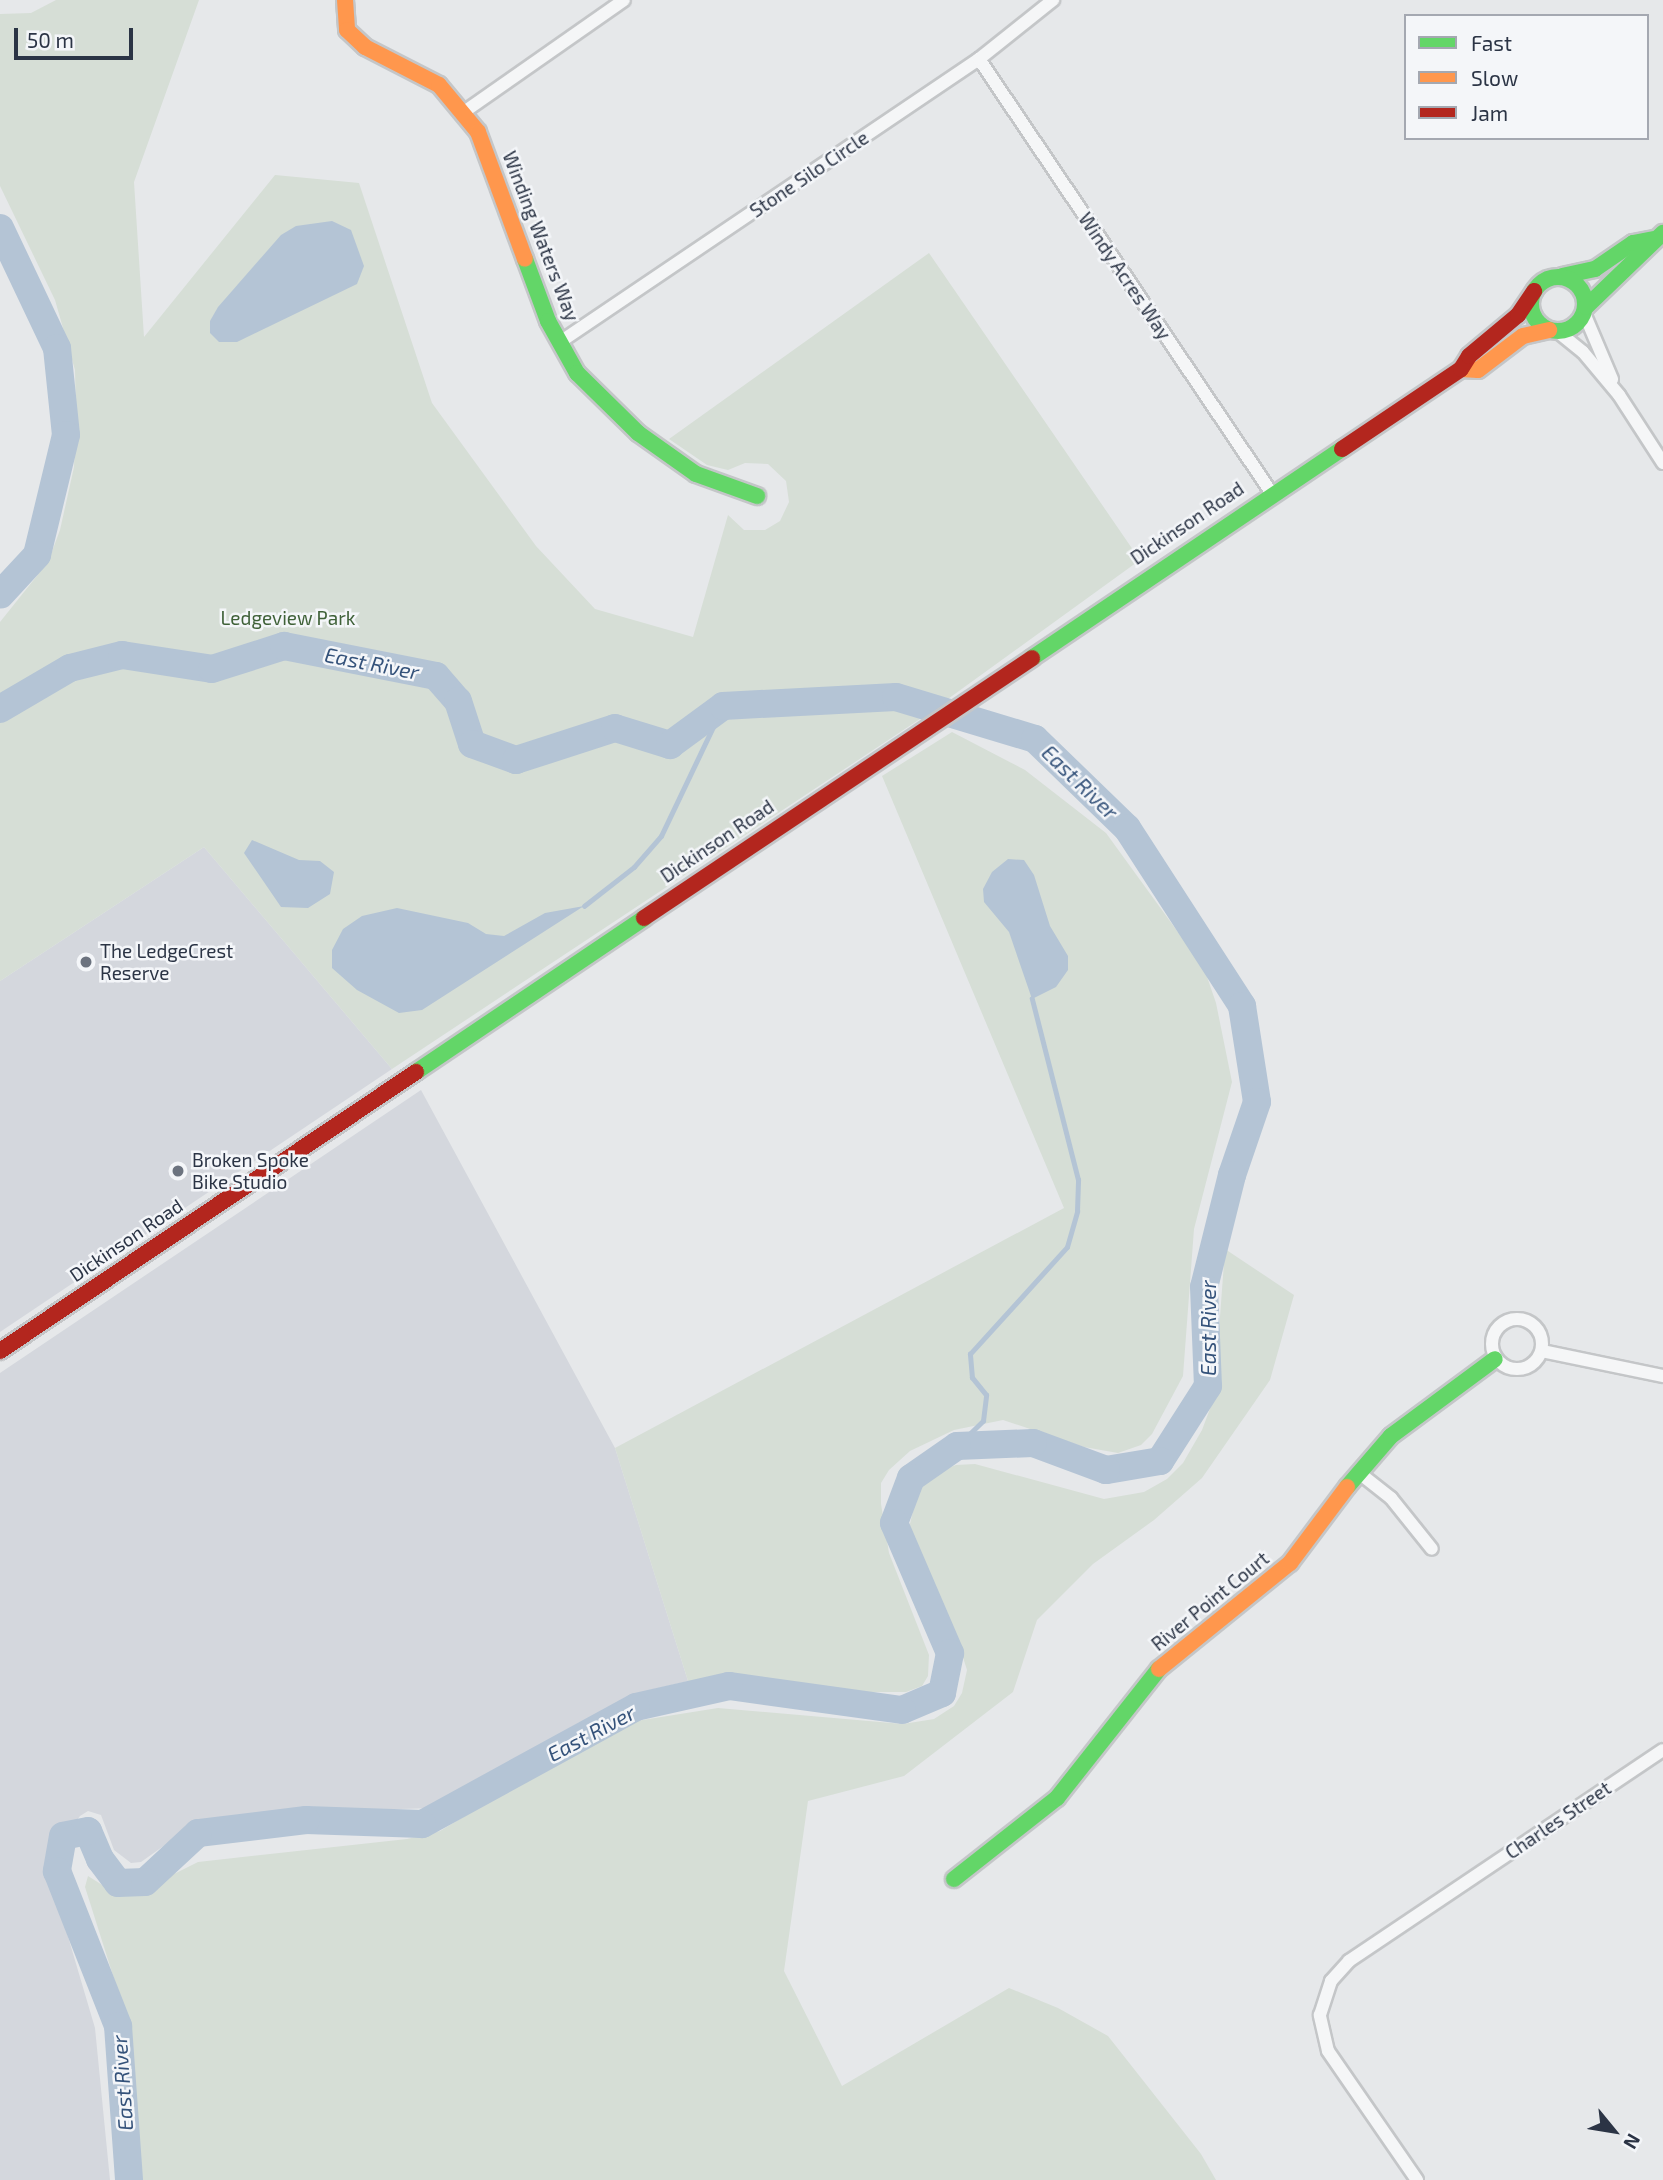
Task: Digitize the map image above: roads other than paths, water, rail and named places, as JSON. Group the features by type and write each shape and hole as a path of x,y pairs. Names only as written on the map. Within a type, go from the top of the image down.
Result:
{"street":[{"name":"Winding Waters Way","path":"345,0 346,30 365,47 439,85 478,132 560,342 577,373 638,433 696,474 757,496"},
{"path":"464,112 624,0"},
{"name":"Stone Silo Circle","path":"560,342 979,59 1053,0"},
{"name":"Windy Acres Way","path":"979,59 1271,492"},
{"path":"1659,236 1633,243 1595,270 1556,276 1534,291 1535,318 1583,352 1619,395 1663,463"},
{"path":"1553,330 1574,326 1610,279 1639,260 1659,236"},
{"path":"1556,276 1578,284 1585,310 1619,395"},
{"name":"Dickinson Road","path":"0,1351 1271,492 1461,369 1469,356 1518,315 1534,291"},
{"name":"Dickinson Road","path":"1461,369 1478,370 1522,336 1553,330"},
{"path":"1514,1319 1528,1321 1541,1335 1542,1351 1531,1367 1513,1370 1495,1359 1491,1344 1497,1328 1514,1319"},
{"path":"1542,1351 1663,1376"},
{"name":"River Point Court","path":"954,1879 1057,1798 1158,1670 1290,1563 1358,1472 1425,1408 1495,1359"},
{"path":"1358,1472 1391,1498 1432,1549"},
{"name":"Charles Street","path":"1417,2180 1328,2051 1322,2007 1331,1981 1349,1961 1663,1750"}],"water":[{"path":"332,221 351,230 364,266 357,284 237,342 219,342 210,333 210,321 218,307 281,235 296,226"},
{"path":"252,840 299,860 320,861 334,872 330,894 308,908 281,907 244,853"},
{"path":"1008,859 1024,860 1034,875 1050,926 1068,956 1068,970 1056,987 1032,999 1009,932 984,902 983,889 992,872"},
{"path":"584,906 422,1010 399,1013 357,990 332,968 332,950 343,929 362,916 397,908 468,923 486,934 504,936 545,913"}],"waterway":[{"name":"East River","path":"0,228 57,348 66,435 37,555 0,595"},
{"name":"East River","path":"0,709 70,668 122,655 212,669 284,646 436,676 458,701 472,744 516,760 615,728 670,745 723,706 896,697 1035,739 1127,828 1242,1006 1257,1102 1232,1175 1204,1287 1208,1386 1160,1461 1106,1470 1033,1443 957,1446 911,1478 894,1523 950,1653 942,1693 902,1710 729,1686 636,1707 422,1824 306,1820 198,1833 145,1882 118,1883 100,1859 88,1831 63,1836 57,1871 118,2026 129,2180"},
{"path":"584,906 634,867 661,836 723,706"},
{"path":"957,1446 983,1421 986,1395 972,1378 970,1354 1067,1247 1077,1211 1078,1180 1032,999"}],"place":[{"name":"The LedgeCrest Reserve","path":"86,962"},
{"name":"Broken Spoke Bike Studio","path":"178,1171"}],"park label":[{"name":"Ledgeview Park","path":"288,618"}]}
